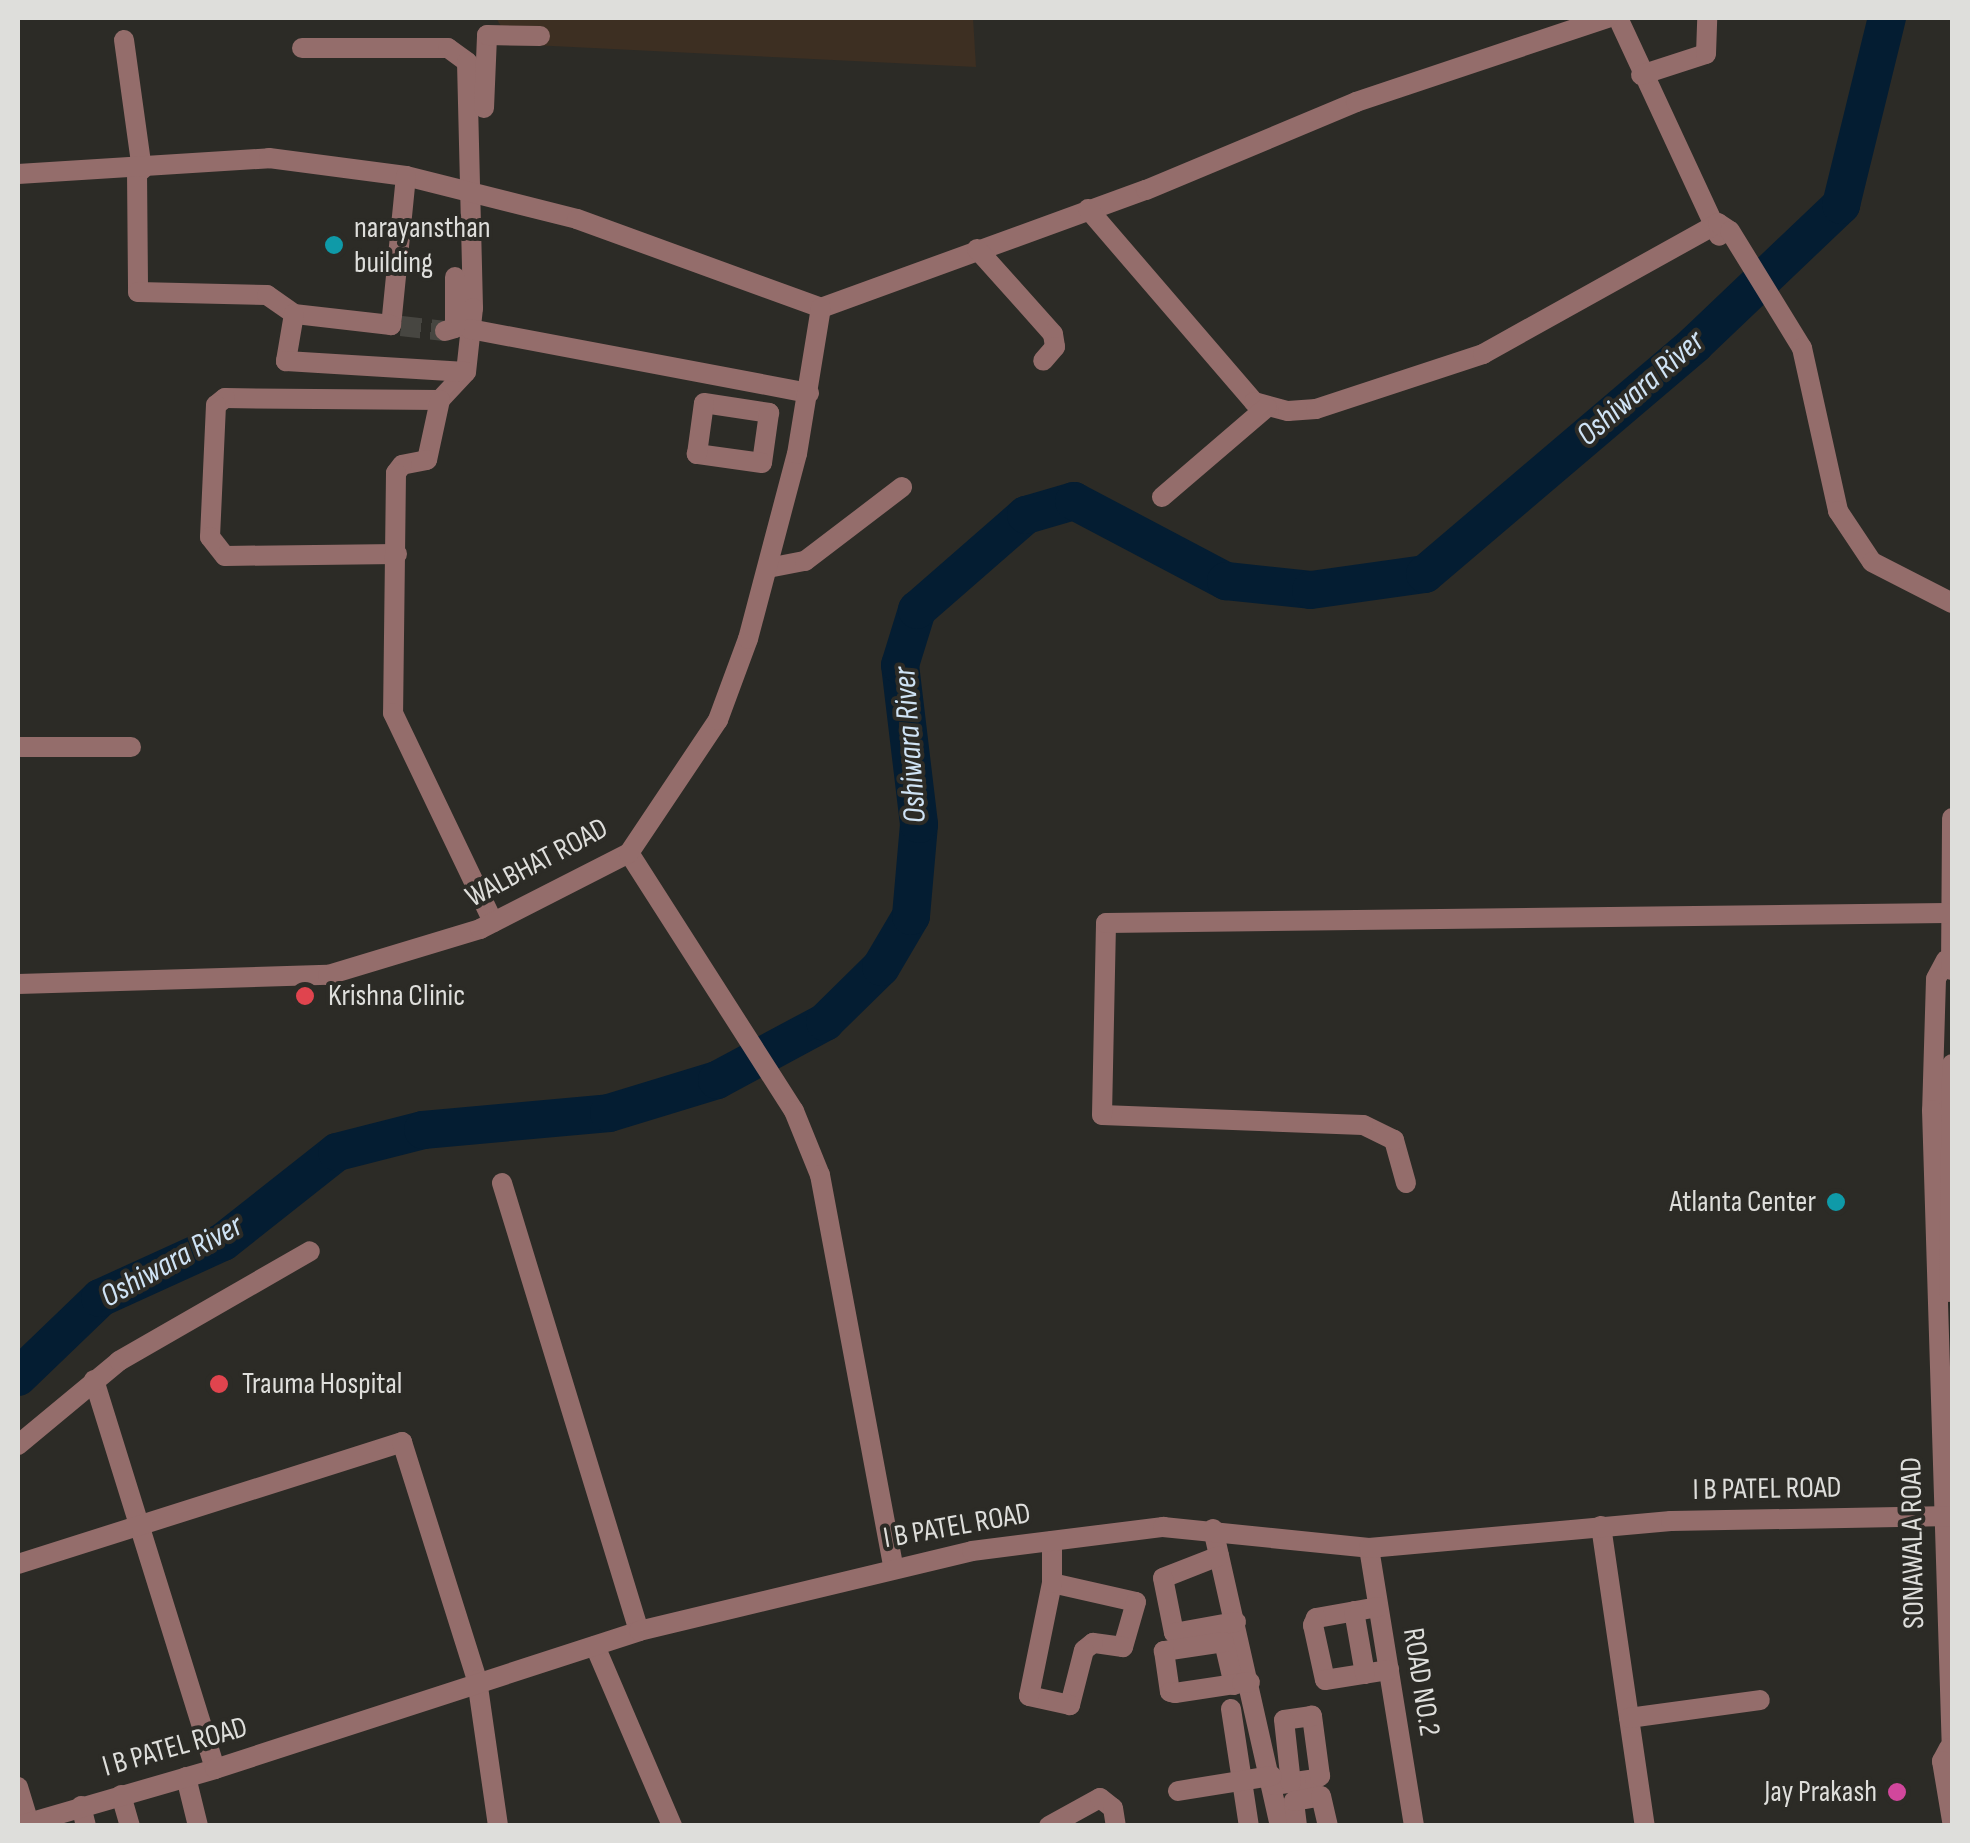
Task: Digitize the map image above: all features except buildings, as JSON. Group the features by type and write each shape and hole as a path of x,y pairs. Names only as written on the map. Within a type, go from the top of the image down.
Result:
{"street":[{"path":"18,174 140,170 269,158 406,176 577,220 821,308 1088,209 1356,102 1607,18"},
{"path":"1618,18 1641,75 1722,230 1798,354 1838,511 1872,562 1952,604"},
{"path":"1641,75 1706,54 1707,18"},
{"path":"493,922 393,713 396,474 428,457 440,400 466,372 477,82 486,36 540,36"},
{"path":"124,40 140,170 138,292 267,295 294,314 396,326 406,176"},
{"path":"302,48 448,48 467,62 484,108"},
{"path":"1088,209 1214,360 1267,407 1316,409 1483,354 1722,230"},
{"path":"977,249 1053,334 1055,347 1043,361"},
{"path":"455,277 466,314"},
{"name":"WALBHAT ROAD","path":"18,984 328,975 493,922 628,853 718,720 768,568 797,454 821,308"},
{"path":"294,314 289,363 466,372"},
{"path":"445,331 454,330 466,314"},
{"path":"466,314 808,393"},
{"path":"397,554 216,552 210,537 216,405 235,395 440,400"},
{"path":"1162,497 1267,407"},
{"path":"765,448 797,454"},
{"path":"768,568 805,561 902,487"},
{"path":"18,747 131,747"},
{"name":"SONAWALA ROAD","path":"1952,818 1949,966 1936,979 1932,1110 1936,1324 1942,1338 1951,1750 1942,1760 1952,1821"},
{"path":"628,853 794,1111 830,1213 893,1566"},
{"path":"1406,1183 1394,1140 1363,1125 1102,1115 1106,923 1948,913"},
{"name":"SONAWALA ROAD","path":"1942,1338 1949,1325 1952,1064"},
{"path":"502,1183 639,1631"},
{"path":"18,1445 94,1380 310,1252"},
{"path":"94,1380 142,1524 215,1769"},
{"path":"18,1564 402,1442 477,1680 498,1826"},
{"name":"I B PATEL ROAD","path":"23,1824 84,1816 122,1795 215,1769 477,1680 639,1631 893,1566 1163,1527 1213,1529 1369,1548 1601,1526 1946,1516"},
{"path":"1601,1526 1644,1826"},
{"path":"1213,1529 1213,1559 1242,1683 1279,1781 1288,1819"},
{"path":"1052,1541 1052,1582 1029,1696 1070,1705 1084,1650 1093,1642 1123,1647 1136,1602 1052,1582"},
{"name":"ROAD NO.2","path":"1369,1548 1414,1826"},
{"path":"1213,1559 1163,1578 1174,1632 1230,1623"},
{"path":"1378,1607 1316,1618 1314,1625 1324,1678 1388,1670"},
{"path":"1354,1611 1364,1674"},
{"path":"1234,1647 1220,1640 1164,1651 1168,1688 1242,1683"},
{"path":"595,1646 672,1826"},
{"path":"1629,1718 1760,1700"},
{"path":"1231,1709 1248,1826"},
{"path":"186,1777 198,1826"},
{"path":"1178,1791 1242,1781 1279,1781"},
{"path":"18,1791 23,1824"},
{"path":"122,1795 130,1826"},
{"path":"1288,1819 1295,1800 1322,1796 1328,1826"},
{"path":"1049,1826 1100,1798 1113,1808 1116,1826"}],"shaded area":[{"path":"496,18 973,18 976,67 512,44"}],"waterway":[{"name":"Oshiwara River","path":"18,1377 100,1298 223,1242 337,1152 423,1130 609,1113 717,1080 825,1022 881,967 911,916 919,824 900,665 917,610 1026,515 1074,501 1226,581 1311,590 1425,574 1695,344 1841,205 1887,18"}],"tunnel":[{"path":"401,326 445,331"}],"place":[{"name":"narayansthan building","path":"334,245"},
{"name":"Krishna Clinic","path":"305,996"},
{"name":"Atlanta Center","path":"1836,1202"},
{"name":"Trauma Hospital","path":"219,1384"},
{"name":"Jay Prakash","path":"1897,1792"}]}
